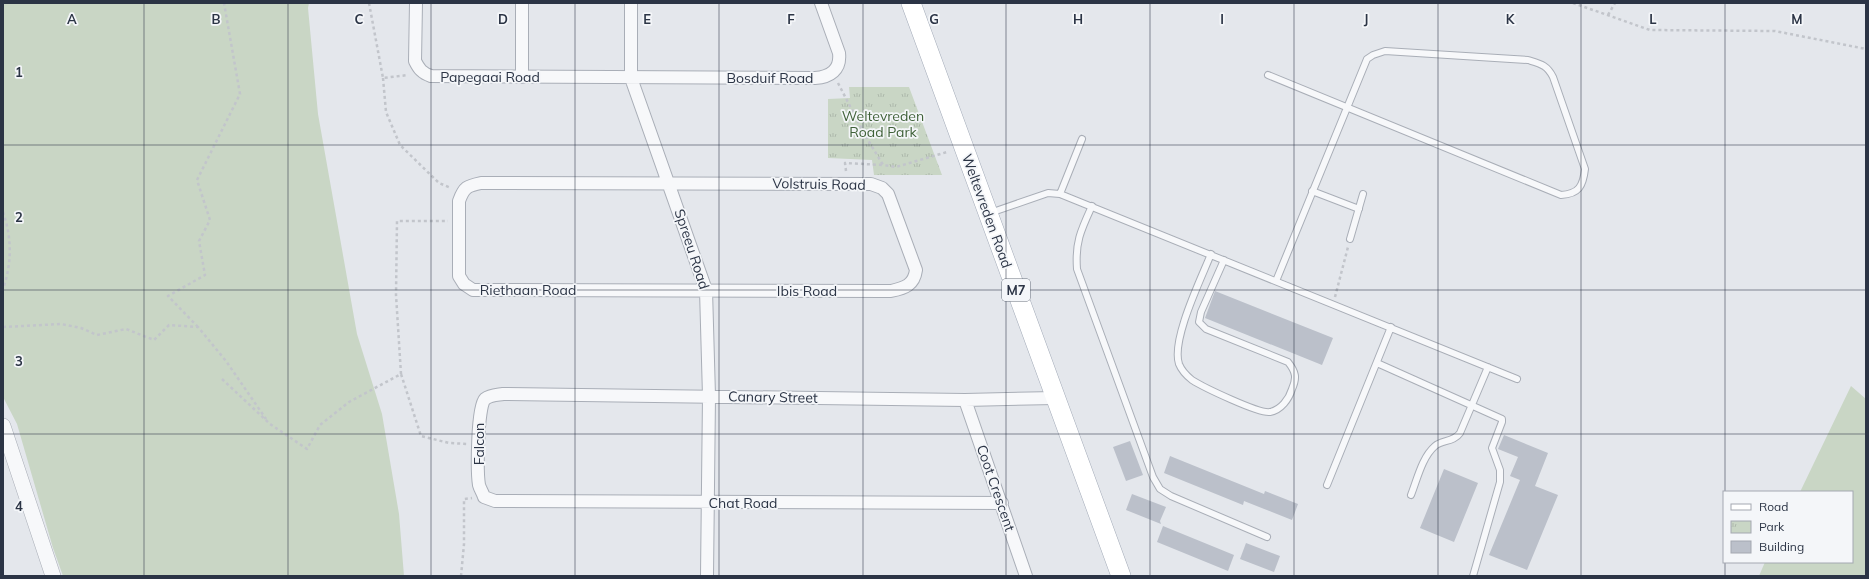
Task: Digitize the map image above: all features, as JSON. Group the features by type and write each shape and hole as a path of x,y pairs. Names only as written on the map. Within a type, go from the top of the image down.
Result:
{"main road":[{"name":"Weltevreden Road","path":"911,3 1121,576"}],"street":[{"name":"Papegaai Road","path":"416,3 415,60 418,68 423,73 441,77 631,78"},
{"path":"522,3 522,77"},
{"name":"Spreeu Road","path":"631,3 631,78 706,290 709,396 707,576"},
{"name":"Bosduif Road","path":"631,78 824,77 833,73 840,60 839,53 821,3"},
{"path":"462,193 467,186 481,183 669,183"},
{"name":"Volstruis Road","path":"669,183 877,186 888,194 916,270 915,278 907,288"},
{"name":"Riethaan Road","path":"462,193 458,202 459,276 464,284 473,290 706,290"},
{"name":"Ibis Road","path":"706,290 891,291 907,288"},
{"name":"Canary Street","path":"491,396 511,394 965,400 1055,398"},
{"name":"Falcon","path":"484,497 479,485 479,418 481,406 485,399 491,396"},
{"name":"Coot Crescent","path":"965,400 1002,503 1026,576"},
{"path":"3,426 53,576"},
{"name":"Chat Road","path":"484,497 495,501 1002,503"}],"lane":[{"path":"1268,75 1346,108 1561,195 1571,194 1579,189 1584,180 1585,169 1553,77 1549,69 1544,64 1528,60 1385,51 1379,52 1368,59 1346,108 1276,281"},
{"path":"1060,194 1082,139"},
{"path":"1312,191 1359,209"},
{"path":"988,214 1048,193 1060,194 1517,378"},
{"path":"1350,239 1364,194"},
{"path":"1092,206 1080,232 1077,244 1077,269 1153,476 1160,489 1171,496 1267,537"},
{"path":"1211,254 1180,334 1177,351 1179,364 1186,374 1200,384 1259,411 1270,412 1279,409 1290,395 1296,380 1293,368 1288,362 1206,329 1199,322 1201,312 1224,260"},
{"path":"1327,486 1391,327"},
{"path":"1377,363 1500,417 1502,420 1492,448 1500,470 1500,482 1473,576"},
{"path":"1411,495 1426,459 1433,449 1438,444 1459,435 1488,367"}],"path":[{"path":"224,3 240,94 197,180 210,220 200,241 205,275 168,296 198,327 226,361 270,424"},
{"path":"369,3 383,78 386,112 400,145 439,183 462,193"},
{"path":"1573,3 1650,30 1775,32 1866,49"},
{"path":"1608,15 1615,3"},
{"path":"383,78 414,74"},
{"path":"837,82 865,136 883,165"},
{"path":"846,177 845,163 896,167 947,152"},
{"path":"3,212 9,230 10,255 3,289"},
{"path":"459,221 397,221 396,295 401,374 421,436 449,443 479,445"},
{"path":"1333,304 1350,239"},
{"path":"3,327 61,324 81,328 97,335 126,329 154,340 169,324 198,327"},
{"path":"222,379 270,424 307,449 320,425 349,402 401,374"},
{"path":"461,576 464,544 464,499 484,497"}],"green space":[{"path":"3,3 309,3 308,8 318,114 357,334 382,414 399,514 404,576 63,576 53,548 17,424 3,397"},
{"name":"Weltevreden Road Park","path":"849,87 909,87 942,175 874,175 872,160 828,158 828,99 850,98"},
{"path":"1851,386 1866,399 1866,576 1759,576 1765,563 1853,563 1853,491 1800,491"}],"building":[{"path":"1215,291 1333,338 1322,365 1205,318"},
{"path":"1504,435 1548,453 1535,486 1558,495 1527,570 1489,555 1520,480 1510,476 1518,457 1498,449"},
{"path":"1130,441 1143,475 1126,481 1113,447"},
{"path":"1170,456 1264,494 1265,491 1298,504 1292,520 1244,501 1243,505 1164,473"},
{"path":"1444,469 1478,483 1454,542 1420,528"},
{"path":"1132,494 1166,507 1160,521 1161,524 1126,510"},
{"path":"1163,526 1234,555 1228,571 1157,542"},
{"path":"1246,543 1280,556 1274,572 1240,559"}]}
